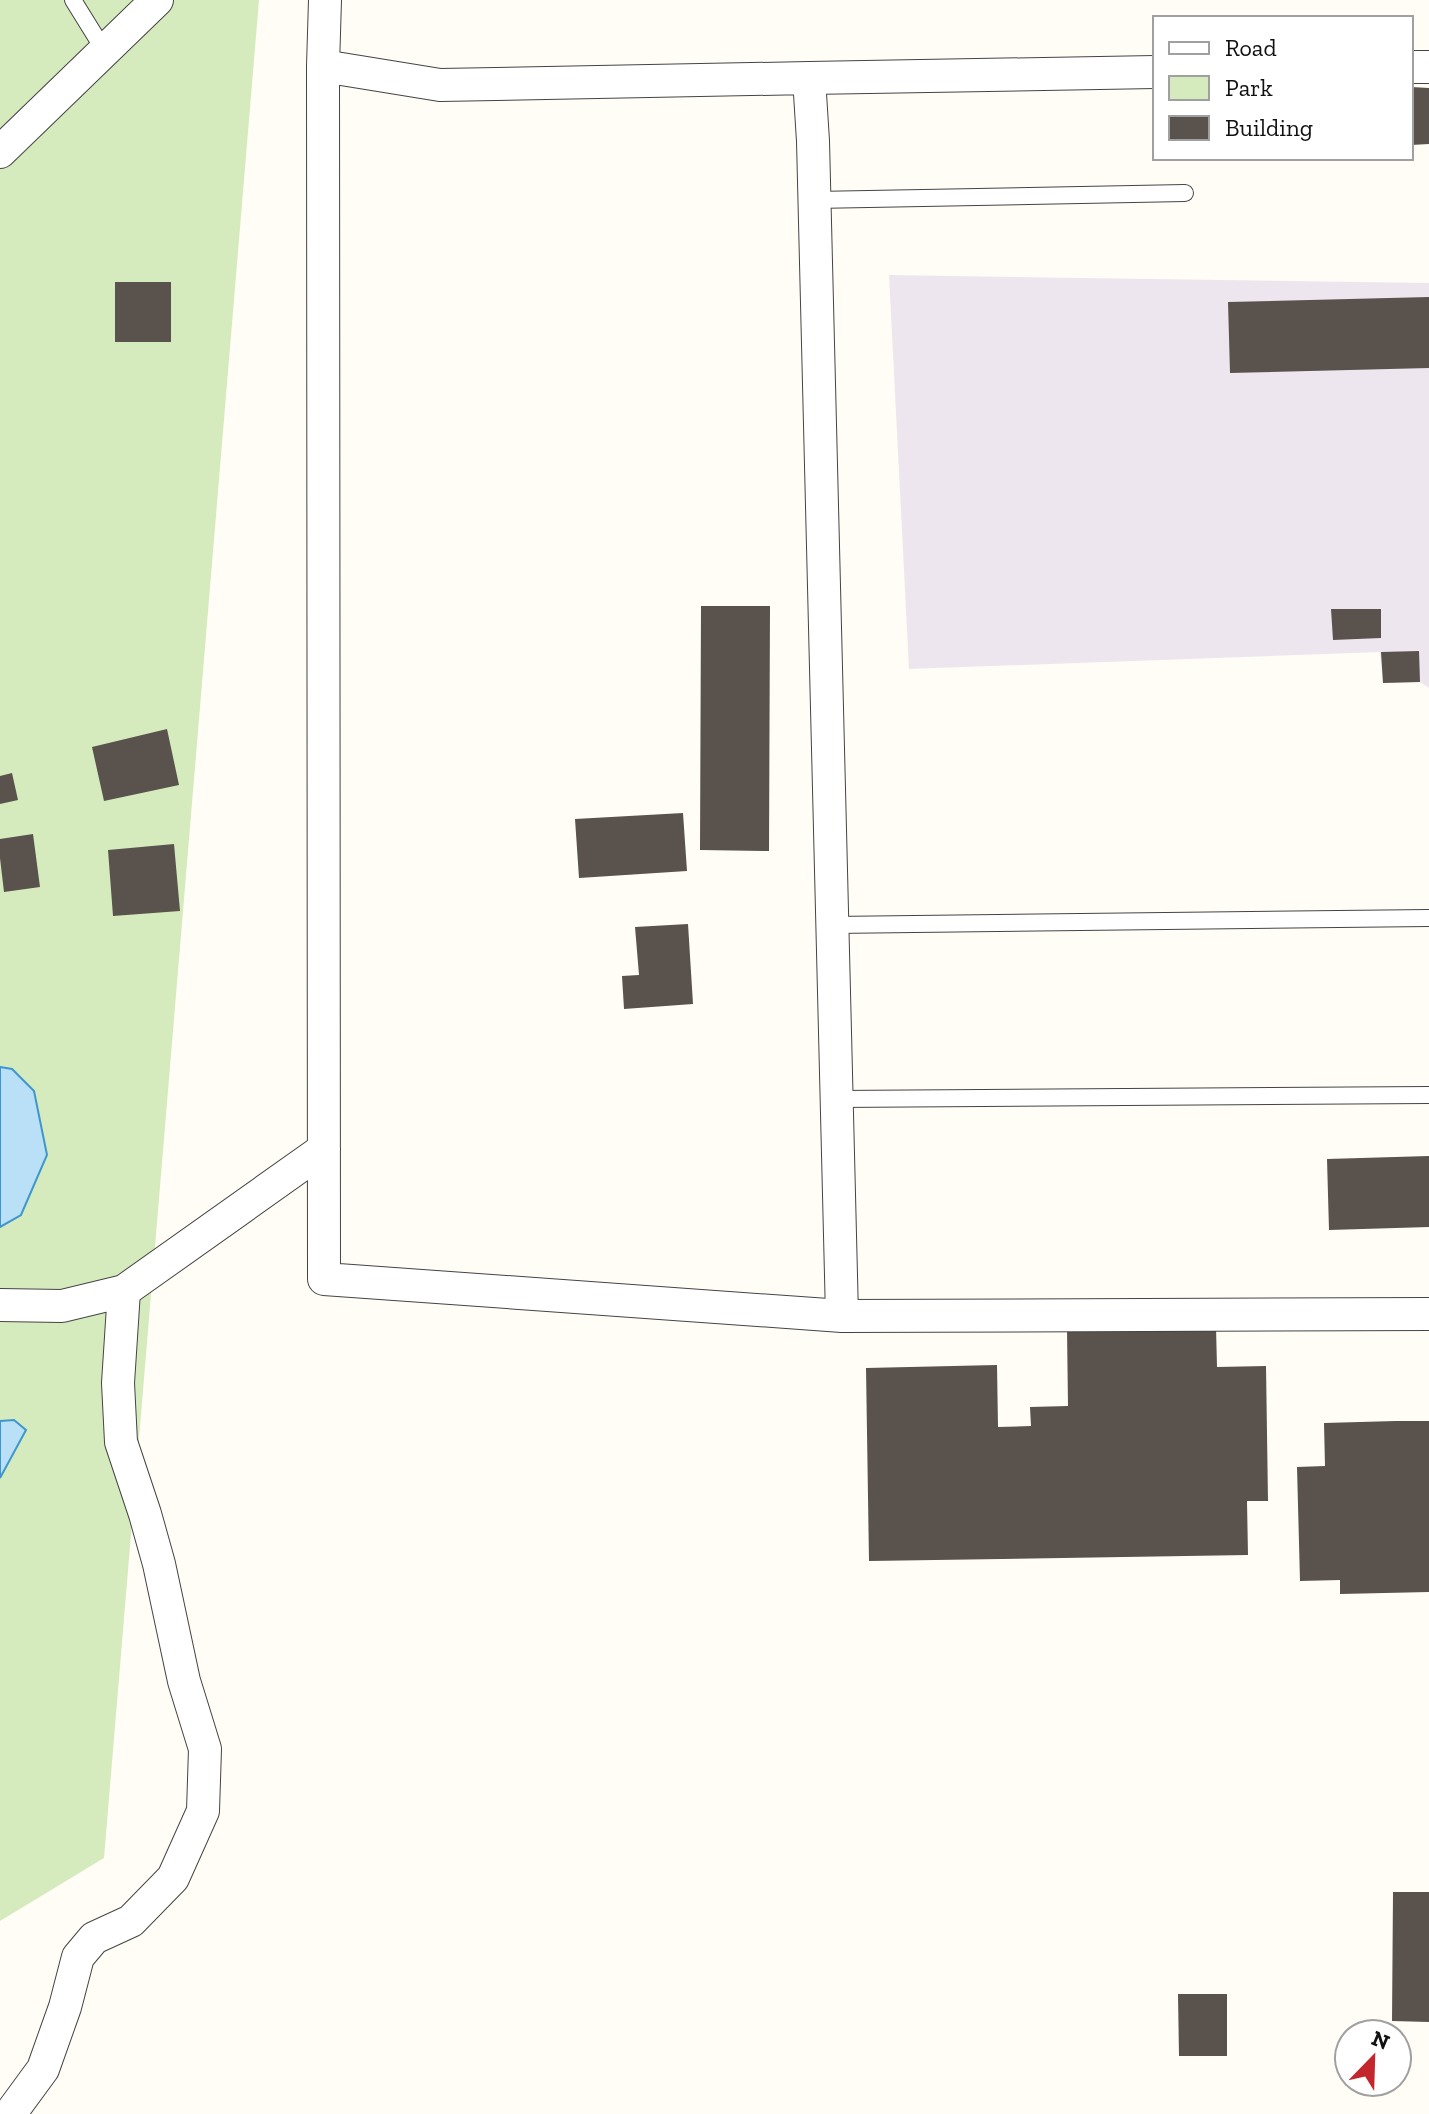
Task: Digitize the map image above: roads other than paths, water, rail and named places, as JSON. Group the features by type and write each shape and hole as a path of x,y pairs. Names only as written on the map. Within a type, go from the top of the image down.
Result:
{"street":[{"path":"0,152 157,0"},
{"path":"325,0 324,1279 842,1316 1429,1314"},
{"path":"323,66 440,85 1153,72"},
{"path":"809,78 842,1316"},
{"path":"0,1305 62,1306 124,1291 324,1149"},
{"path":"10,2114 43,2069 65,2007 78,1957 94,1938 131,1921 173,1878 203,1811 205,1749 184,1681 159,1564 121,1442 118,1383 124,1291"}],"lane":[{"path":"73,0 104,50"},
{"path":"814,200 1185,193"},
{"path":"832,925 1429,918"},
{"path":"837,1099 1429,1095"}],"water":[{"path":"0,1067 12,1069 34,1091 47,1155 21,1215 0,1227"},
{"path":"14,1420 26,1430 0,1478 0,1421"}]}
